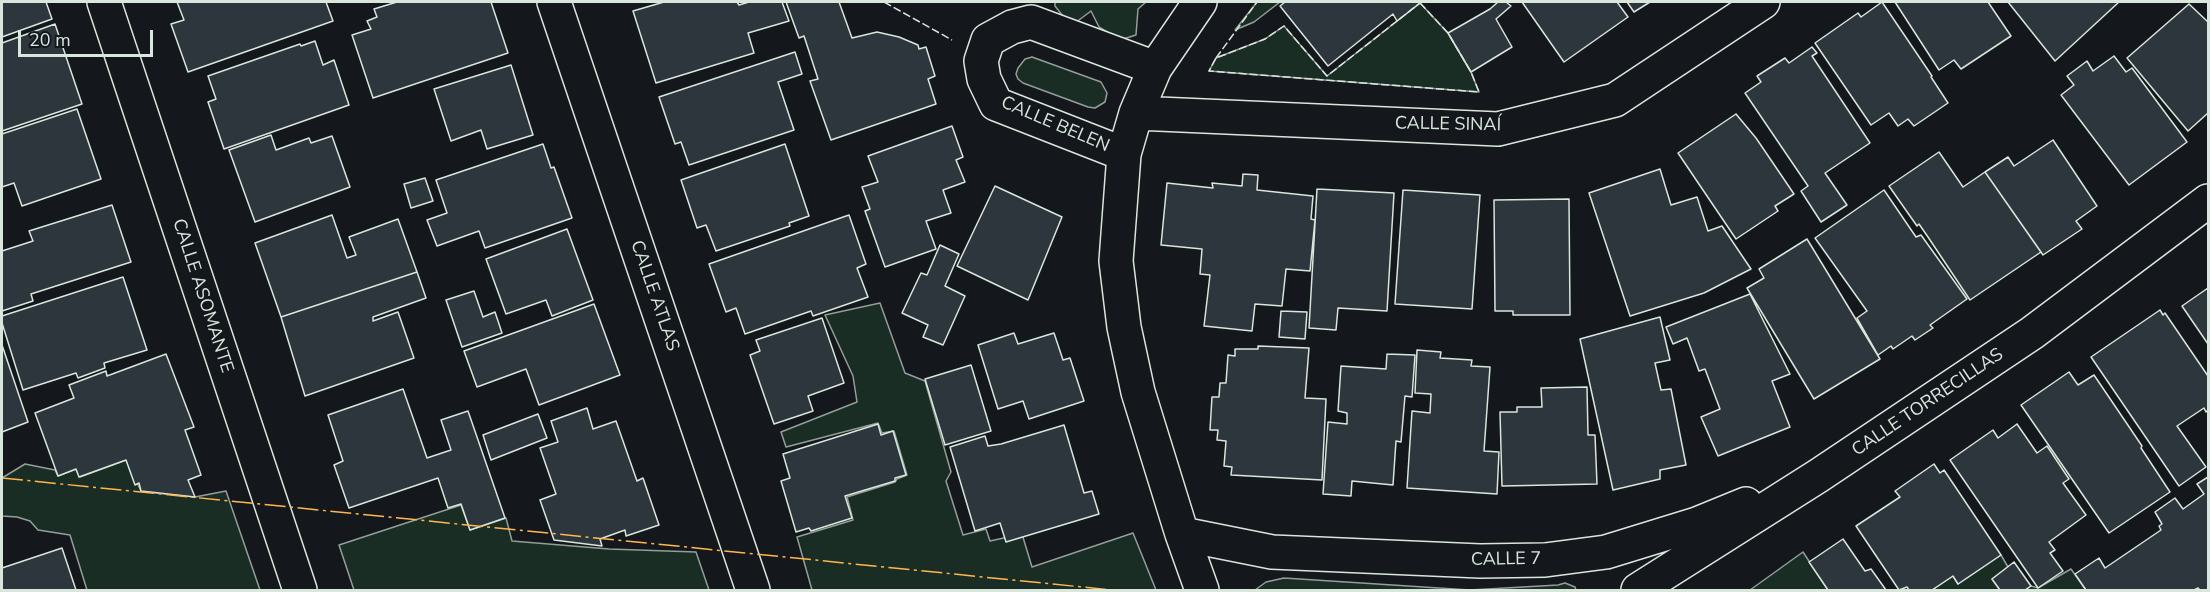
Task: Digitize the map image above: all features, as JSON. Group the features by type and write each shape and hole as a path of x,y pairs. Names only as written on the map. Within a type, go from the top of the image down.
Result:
{"street":[{"name":"CALLE ASOMANTE","path":"104,2 300,591"},
{"name":"CALLE ATLAS","path":"554,2 753,591"},
{"path":"1124,154 1136,113 1155,68 1200,2"},
{"name":"CALLE SINAÍ","path":"1136,113 1498,129 1615,100 1763,2"},
{"name":"CALLE BELEN","path":"1155,68 1031,22 1012,27 988,40 981,61 984,79 996,104 1124,154 1116,261 1124,327 1138,392 1202,591"},
{"name":"CALLE TORRECILLAS","path":"1638,591 1818,476 2032,333 2208,201"},
{"name":"CALLE 7","path":"1182,534 1272,552 1480,561 1545,560 1605,552 1697,524 1818,476"}],"green space":[{"path":"1055,2 1146,2 1138,9 1136,35 1120,40 1099,27 1091,11 1075,23 1066,20 1055,6"},
{"path":"1257,2 1280,2 1254,22 1235,30"},
{"path":"1420,3 1448,33 1471,72 1479,92 1209,71 1216,58 1265,39 1284,26 1327,76"},
{"path":"1032,57 1101,82 1107,93 1105,102 1095,108 1088,107 1023,83 1016,74 1018,68 1025,59"},
{"path":"880,303 905,373 925,381 951,472 946,481 963,535 986,529 990,541 1022,534 1032,567 1133,533 1156,590 812,590 797,537 853,520 847,497 895,482 907,475 894,431 882,433 878,423 786,447 781,432 857,402 853,376 825,315"},
{"path":"126,460 141,491 195,497 226,491 260,590 87,590 70,535 38,530 30,521 2,516 2,478 25,464 55,470 58,476 76,469 80,477"},
{"path":"461,505 470,530 506,518 512,541 609,549 696,552 709,590 354,590 339,545"},
{"path":"1803,552 1828,590 1750,590"},
{"path":"2001,555 2008,567 1992,579 2000,590 1932,590 1953,576 1958,584"},
{"path":"2071,569 2086,590 2025,590 2031,586 2038,588"},
{"path":"1284,578 1470,590 1255,590 1266,582"},
{"path":"1565,583 1575,587 1576,590 1470,590"}],"building":[{"path":"2,2 46,2 52,19 2,37"},
{"path":"177,2 326,2 333,21 188,72 171,24 184,20"},
{"path":"397,2 491,2 508,53 373,98 352,35 371,29 367,21 377,17 374,9"},
{"path":"664,2 737,2 739,5 749,2 782,2 789,21 748,33 754,53 656,83 633,11"},
{"path":"786,2 839,2 852,38 877,32 899,37 918,45 919,49 926,47 935,76 928,79 936,104 831,140 810,81 818,79 804,36 799,38"},
{"path":"1285,2 1420,3 1397,21 1393,14 1328,66 1280,6"},
{"path":"1498,2 1506,2 1511,6 1496,19 1512,47 1471,72 1448,33"},
{"path":"1522,2 1617,2 1628,17 1564,62"},
{"path":"1627,2 1650,2 1634,12"},
{"path":"1882,2 1948,103 1914,126 1908,119 1898,126 1889,113 1871,125 1815,43 1858,13 1861,17"},
{"path":"1895,2 1988,2 2011,36 1961,69 1954,60 1939,70"},
{"path":"2008,2 2119,2 2055,61"},
{"path":"2189,4 2208,22 2208,113 2188,131 2127,58"},
{"path":"55,24 82,104 2,131 2,43"},
{"path":"315,41 323,65 334,60 349,105 224,149 208,102 216,99 208,76 300,44 301,46"},
{"path":"1812,47 1817,53 1812,56 1870,143 1825,173 1847,205 1821,222 1801,191 1808,186 1745,93 1761,82 1757,76 1785,58 1789,63"},
{"path":"795,52 802,74 778,82 794,130 689,165 681,142 675,144 659,97"},
{"path":"2114,56 2126,72 2132,68 2187,142 2129,185 2061,95 2074,85 2067,76 2087,61 2093,71"},
{"path":"511,65 533,135 487,149 481,130 451,141 434,89"},
{"path":"77,109 101,179 22,206 14,183 2,187 2,134"},
{"path":"1736,114 1756,138 1794,194 1775,206 1778,211 1736,239 1678,153"},
{"path":"952,126 963,157 956,160 965,182 943,190 951,213 926,221 936,249 885,267 865,211 870,209 862,187 878,182 868,156"},
{"path":"271,135 276,150 309,138 311,143 332,136 350,187 255,222 229,150"},
{"path":"2053,140 2097,206 2076,221 2082,229 2043,255 1985,172 2008,157 2014,166"},
{"path":"543,144 551,168 554,167 572,218 485,248 479,231 437,246 427,220 447,213 436,180"},
{"path":"785,144 809,216 789,223 790,226 716,251 706,225 697,228 681,180"},
{"path":"1939,152 1963,187 1985,172 2041,252 1970,300 1919,224 1917,226 1889,186"},
{"path":"1660,169 1671,205 1697,197 1708,231 1722,226 1751,269 1704,293 1630,316 1589,193"},
{"path":"1243,174 1258,175 1257,190 1313,196 1311,219 1315,220 1310,271 1286,269 1282,306 1255,304 1252,331 1204,326 1210,275 1200,274 1202,249 1161,245 1167,183 1213,188 1212,183 1242,186"},
{"path":"425,178 433,201 411,208 404,184"},
{"path":"995,186 1062,217 1028,300 957,266"},
{"path":"1317,189 1394,193 1387,311 1338,308 1336,330 1309,328"},
{"path":"1403,190 1480,195 1472,309 1395,304"},
{"path":"1884,190 1916,237 1921,235 1967,299 1930,325 1933,328 1915,340 1912,336 1893,349 1891,346 1878,355 1857,318 1867,311 1815,238"},
{"path":"1569,199 1570,315 1513,315 1513,311 1495,311 1494,200"},
{"path":"112,205 131,262 31,294 33,301 2,311 2,251 33,241 29,231"},
{"path":"332,215 347,258 356,255 349,237 398,219 417,272 281,317 255,243"},
{"path":"849,215 866,264 857,268 868,297 813,316 811,311 745,334 736,308 726,312 709,264"},
{"path":"567,229 593,300 552,316 546,300 506,314 486,259"},
{"path":"1807,239 1880,359 1814,399 1747,288 1764,278 1759,269"},
{"path":"940,245 959,254 945,286 965,296 943,345 923,337 928,325 902,313 921,273 927,275"},
{"path":"417,272 426,298 373,317 373,321 398,312 414,358 305,396 281,317"},
{"path":"123,277 147,350 104,363 105,368 78,378 76,373 23,390 2,323 2,316"},
{"path":"2208,288 2208,344 2182,306"},
{"path":"474,291 483,317 495,312 502,333 462,347 446,300"},
{"path":"1750,294 1790,374 1772,381 1790,427 1718,456 1701,417 1720,409 1705,369 1699,371 1687,338 1673,344 1666,327"},
{"path":"594,304 620,375 539,405 526,369 477,387 464,351"},
{"path":"2160,310 2163,315 2165,313 2208,376 2208,410 2206,412 2204,408 2177,426 2206,467 2179,486 2091,357"},
{"path":"1281,311 1307,312 1305,339 1279,337"},
{"path":"1660,317 1670,360 1655,363 1661,390 1671,389 1686,465 1660,470 1660,479 1613,490 1580,339"},
{"path":"822,318 844,383 808,396 813,411 774,424 750,355 760,351 756,340"},
{"path":"1014,333 1018,344 1054,333 1063,360 1070,358 1084,401 1029,419 1023,401 998,409 978,345"},
{"path":"2,345 28,422 2,432"},
{"path":"1258,346 1309,348 1305,398 1326,399 1322,480 1231,475 1232,467 1224,466 1226,441 1217,440 1218,430 1210,430 1212,397 1219,397 1220,383 1226,383 1228,355 1235,356 1235,349 1258,349"},
{"path":"1417,350 1441,352 1440,358 1472,360 1471,366 1490,367 1484,451 1499,452 1497,494 1407,488 1412,411 1430,413 1431,394 1415,393"},
{"path":"166,354 194,427 185,430 201,475 188,480 195,497 141,491 139,483 135,485 126,460 79,477 76,469 58,476 35,413 74,398 69,385 106,371 107,376"},
{"path":"1387,354 1415,355 1412,397 1405,396 1401,442 1396,441 1393,485 1352,481 1351,496 1323,494 1328,422 1347,424 1347,413 1338,411 1341,366 1386,369"},
{"path":"971,365 991,431 945,445 925,379"},
{"path":"2069,372 2078,385 2094,375 2170,492 2109,533 2021,405"},
{"path":"1587,387 1588,435 1595,435 1597,484 1502,486 1500,412 1517,412 1517,407 1542,407 1541,388"},
{"path":"403,389 427,458 451,450 441,420 468,411 505,518 470,530 461,504 448,508 438,478 349,508 334,465 343,461 328,415"},
{"path":"587,408 593,429 616,421 637,481 643,478 659,525 626,536 625,530 600,539 602,546 554,540 540,500 556,494 540,448 558,442 551,421"},
{"path":"538,414 547,438 491,460 483,435"},
{"path":"878,424 881,435 893,431 906,475 895,478 895,481 845,496 852,518 811,531 809,528 796,532 781,481 790,478 783,454"},
{"path":"2017,424 2037,453 2047,446 2069,479 2063,483 2086,515 2049,542 2055,550 2050,553 2063,571 2038,588 1950,460 1993,430 1998,438"},
{"path":"1064,425 1084,493 1092,491 1099,514 1006,542 1000,523 975,531 950,447 985,436 988,446 1001,444"},
{"path":"1934,464 1940,473 1944,470 2001,555 1958,584 1953,576 1932,590 1909,590 1907,587 1899,590 1856,526 1900,497 1895,491"},
{"path":"2208,477 2208,590 2198,588 2194,590 2086,590 2075,574 2099,558 2105,568 2161,530 2159,526 2162,524 2155,512 2175,498 2183,509 2204,494 2197,484"},
{"path":"1843,539 1865,571 1871,569 1886,590 1828,590 1809,562"},
{"path":"62,548 76,590 2,590 2,568"},
{"path":"2014,562 2031,586 2025,590 2000,590 1992,579"}],"fence":[{"path":"884,2 952,40"},
{"path":"1216,58 1257,2"},
{"path":"1420,3 1448,33 1471,72 1479,92 1209,71 1216,58 1265,39 1284,26 1327,76 1420,3"}],"power":[{"path":"2,478 1112,590"}]}
